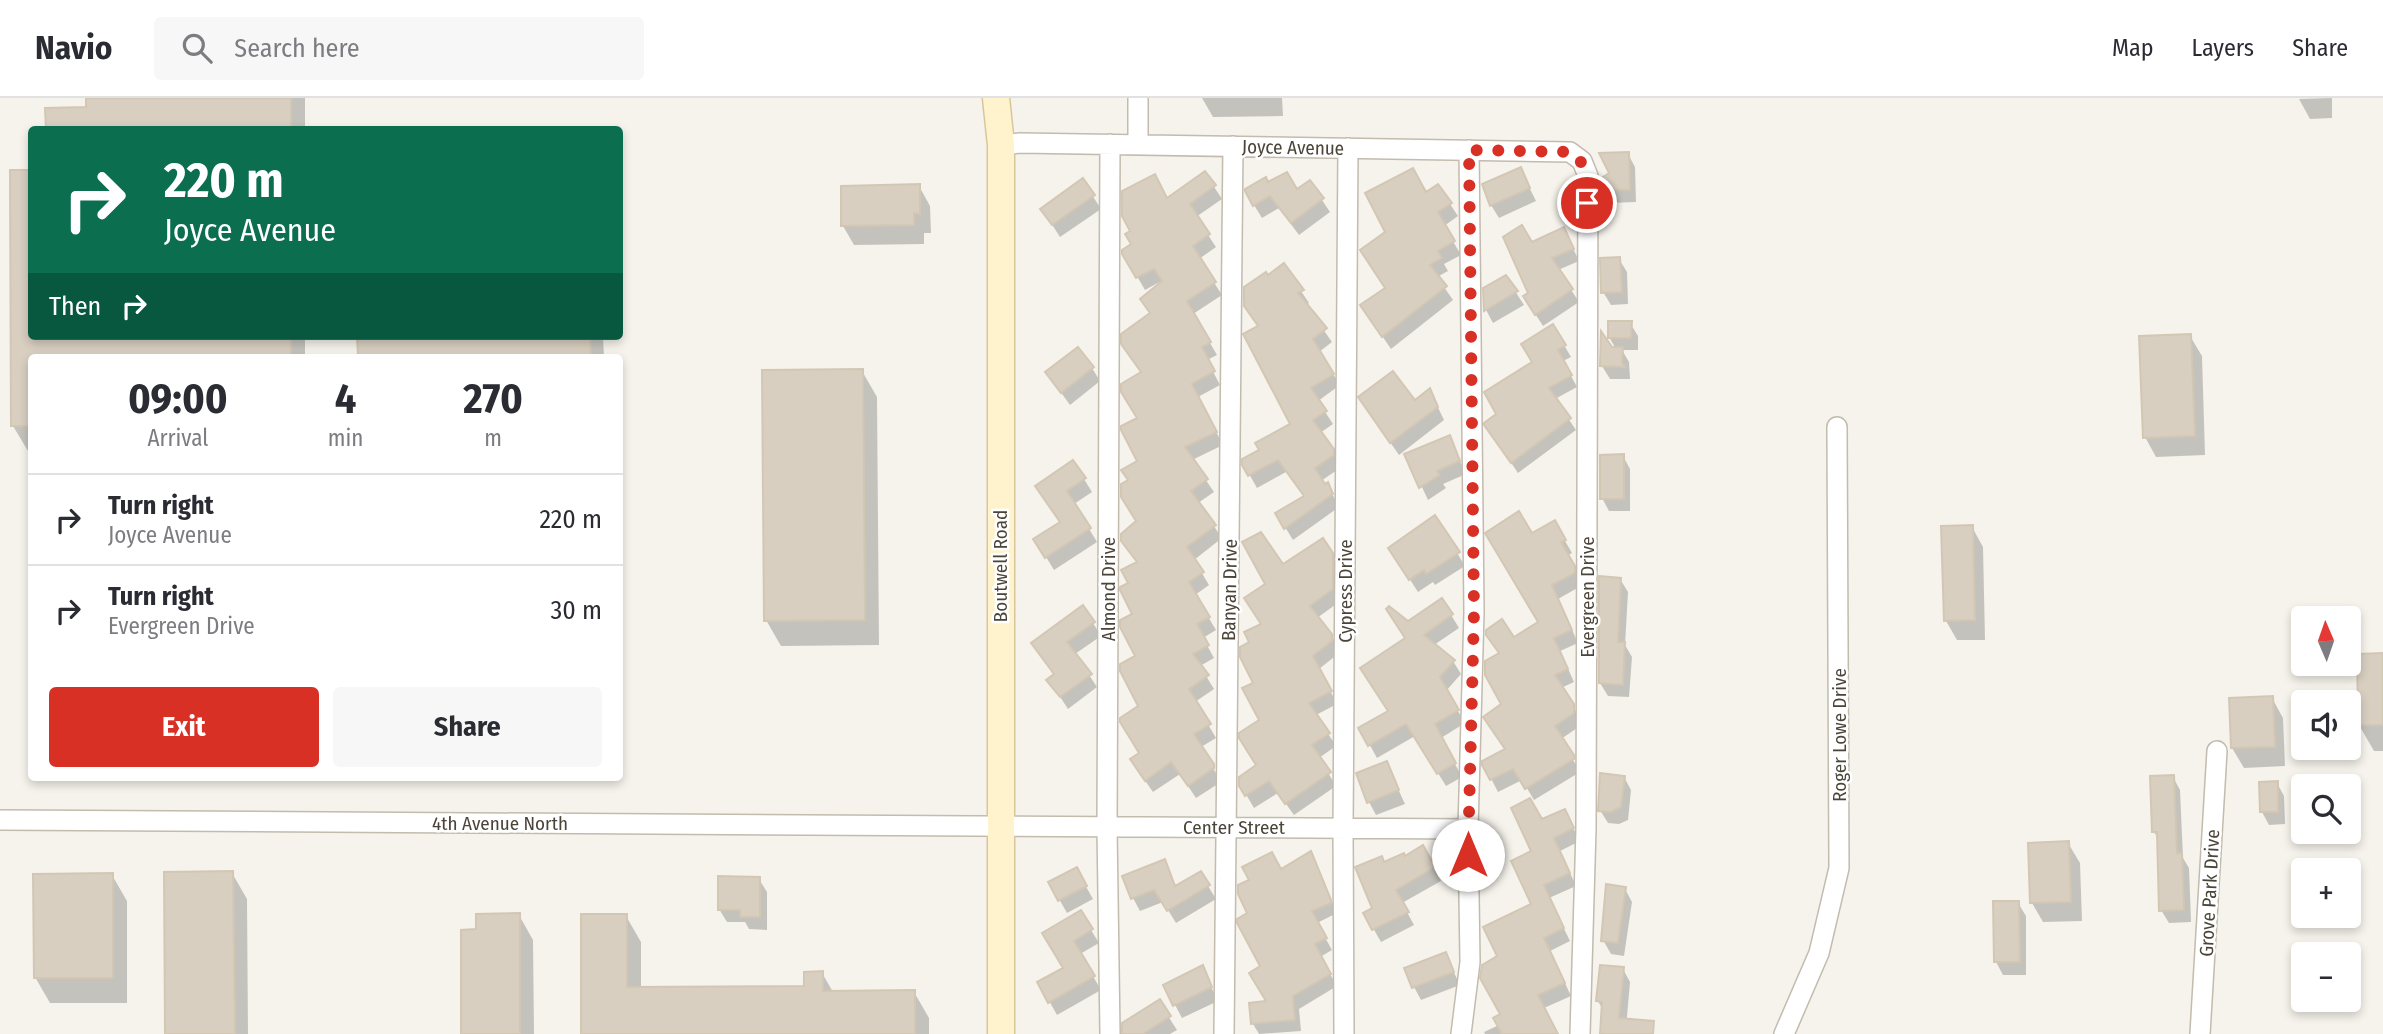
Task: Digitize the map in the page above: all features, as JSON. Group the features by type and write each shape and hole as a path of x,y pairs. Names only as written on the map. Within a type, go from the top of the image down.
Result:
{"street":[{"name":"Boutwell Road","path":"996,98 1000,145 1001,1034"},
{"path":"1138,98 1138,145"},
{"name":"Joyce Avenue","path":"1000,145 1110,144 1570,152 1583,161"},
{"name":"Almond Drive","path":"1110,144 1107,827 1110,1034"},
{"name":"Banyan Drive","path":"1224,1034 1233,146"},
{"name":"Cypress Drive","path":"1344,1034 1348,148"},
{"path":"1461,1034 1470,961 1468,828 1474,612 1469,150"},
{"name":"Evergreen Drive","path":"1580,1034 1586,774 1588,176 1583,161"},
{"name":"Roger Lowe Drive","path":"1784,1034 1819,953 1839,868 1837,427"},
{"name":"Grove Park Drive","path":"2200,1034 2217,751"},
{"name":"4th Avenue North","path":"0,820 1000,826"},
{"name":"Center Street","path":"1000,826 1468,828"}],"building":[{"path":"86,98 291,98 291,126 46,126 45,108 86,107"},
{"path":"1629,152 1630,190 1600,190 1600,179 1609,173 1599,153"},
{"path":"1521,167 1530,188 1490,206 1482,184"},
{"path":"1413,168 1426,192 1438,184 1452,203 1438,212 1455,241 1438,251 1442,258 1430,265 1447,286 1382,337 1360,305 1385,288 1360,250 1385,232 1365,193"},
{"path":"10,170 28,170 28,340 291,340 291,354 28,354 28,426 11,426"},
{"path":"1205,171 1216,185 1190,204 1210,234 1193,246 1216,282 1187,301 1211,342 1202,347 1215,371 1192,384 1217,432 1185,447 1208,479 1191,491 1216,525 1187,547 1204,572 1189,582 1210,617 1197,624 1209,645 1193,654 1209,675 1189,689 1211,724 1194,734 1214,768 1188,786 1171,762 1145,781 1130,759 1139,753 1120,722 1120,718 1138,706 1120,671 1120,664 1135,656 1120,627 1120,620 1132,614 1120,590 1120,587 1128,583 1121,570 1137,562 1121,541 1121,534 1136,521 1121,497 1121,484 1128,480 1121,470 1137,461 1121,426 1137,418 1121,392 1121,384 1141,372 1121,344 1121,334 1150,313 1140,299 1162,281 1154,269 1136,278 1122,254 1122,250 1131,244 1125,234 1130,231 1122,216 1122,191 1155,174 1167,198"},
{"path":"1287,172 1297,189 1310,180 1324,198 1291,223 1270,196 1253,206 1245,191 1266,177 1268,182"},
{"path":"1083,178 1095,195 1052,225 1040,209"},
{"path":"920,184 920,214 914,213 914,225 841,226 841,186"},
{"path":"1522,225 1532,242 1564,227 1574,249 1552,258 1573,289 1535,315 1523,296 1528,293 1503,237"},
{"path":"1620,257 1622,292 1601,293 1600,258"},
{"path":"1284,263 1304,290 1298,293 1327,328 1313,339 1334,374 1311,388 1327,411 1313,420 1334,449 1334,455 1315,468 1325,484 1328,482 1333,494 1284,529 1275,513 1304,496 1278,460 1248,476 1242,459 1259,450 1255,443 1290,424 1243,334 1258,326 1244,306 1244,287"},
{"path":"1506,275 1518,291 1484,311 1483,288"},
{"path":"1608,321 1632,321 1631,338 1608,338"},
{"path":"1553,324 1566,345 1558,350 1572,375 1549,388 1571,418 1511,463 1484,425 1496,414 1484,392 1532,362 1521,344"},
{"path":"1601,331 1612,347 1623,347 1622,363 1625,367 1600,366"},
{"path":"2191,334 2195,436 2143,438 2139,336"},
{"path":"357,340 590,340 591,354 358,354"},
{"path":"1078,347 1094,367 1061,393 1045,372"},
{"path":"863,369 865,620 764,621 762,370"},
{"path":"1393,371 1415,400 1430,388 1438,407 1390,443 1358,397"},
{"path":"1450,435 1460,461 1437,471 1440,475 1419,488 1404,454"},
{"path":"1624,454 1624,499 1600,499 1600,455"},
{"path":"1073,460 1086,478 1067,491 1091,528 1045,558 1033,539 1060,522 1035,486"},
{"path":"1519,511 1532,533 1555,520 1566,540 1561,542 1575,566 1575,573 1552,585 1572,630 1554,638 1568,669 1555,675 1574,704 1574,713 1555,726 1574,759 1525,789 1513,769 1490,780 1482,765 1482,761 1505,749 1483,717 1501,704 1485,675 1485,661 1499,653 1486,635 1486,630 1502,619 1514,637 1538,622 1485,533"},
{"path":"1435,515 1460,552 1426,574 1424,570 1409,580 1388,548"},
{"path":"1973,525 1975,620 1944,621 1941,526"},
{"path":"1261,532 1283,564 1323,538 1333,553 1333,589 1310,606 1332,634 1332,641 1313,656 1332,691 1309,703 1330,733 1312,745 1331,772 1285,804 1269,781 1245,796 1239,786 1239,777 1256,765 1239,738 1239,733 1259,720 1242,688 1253,683 1240,657 1240,647 1249,642 1244,632 1261,624 1244,598 1265,584 1242,542"},
{"path":"1599,576 1621,578 1618,642 1625,642 1623,685 1599,683"},
{"path":"1442,598 1453,614 1424,635 1455,660 1440,677 1459,710 1435,724 1456,763 1437,774 1406,724 1368,746 1358,728 1388,711 1360,668 1405,638 1386,609 1389,606 1408,621"},
{"path":"1083,605 1095,622 1067,642 1092,674 1060,697 1046,680 1054,674 1031,643"},
{"path":"2383,653 2383,725 2361,725 2361,690 2358,690 2357,676 2361,676 2361,654"},
{"path":"2273,696 2275,747 2231,748 2229,698"},
{"path":"1387,761 1399,790 1367,803 1356,773"},
{"path":"1600,773 1625,776 1621,807 1611,812 1598,811"},
{"path":"2174,775 2177,853 2182,853 2184,910 2159,911 2157,832 2152,832 2150,776"},
{"path":"2278,781 2278,812 2260,812 2259,782"},
{"path":"1530,798 1542,819 1565,809 1574,828 1554,838 1570,873 1544,885 1564,928 1544,938 1565,983 1538,995 1558,1034 1502,1034 1493,1018 1500,1014 1480,978 1482,965 1497,956 1483,927 1531,904 1511,861 1531,851 1511,808"},
{"path":"2069,841 2071,902 2030,903 2028,843"},
{"path":"1423,845 1435,867 1396,890 1409,912 1372,930 1363,913 1372,908 1355,867 1382,856 1384,862 1404,853 1405,856"},
{"path":"1311,851 1331,900 1331,903 1312,911 1327,938 1315,944 1331,974 1293,996 1295,1020 1251,1024 1249,1003 1266,1001 1249,973 1260,966 1237,923 1237,919 1247,913 1238,894 1238,885 1249,880 1242,867 1272,852 1281,869"},
{"path":"1165,859 1175,886 1201,871 1210,885 1167,911 1154,890 1131,899 1122,876"},
{"path":"1077,867 1087,886 1058,901 1048,882"},
{"path":"233,871 235,1034 165,1034 164,872"},
{"path":"113,873 113,978 34,978 33,874"},
{"path":"718,876 760,877 760,917 740,917 740,910 718,910"},
{"path":"1606,884 1626,887 1618,943 1601,941"},
{"path":"1993,901 2019,901 2020,962 1994,962"},
{"path":"1081,910 1093,929 1074,941 1095,976 1048,1003 1037,982 1063,968 1042,933"},
{"path":"520,913 520,1034 461,1034 461,930 476,929 476,914"},
{"path":"581,914 627,914 627,987 804,986 804,972 823,971 823,991 915,990 915,1034 581,1034"},
{"path":"1446,952 1454,972 1412,988 1404,968"},
{"path":"1203,965 1212,987 1173,1006 1163,985"},
{"path":"1600,965 1624,967 1619,1018 1654,1021 1653,1034 1600,1034 1602,1002 1596,1001"},
{"path":"1160,999 1171,1016 1143,1034 1122,1034 1122,1023"}],"route":[{"path":"1468,855 1474,612 1469,150 1570,152 1583,161 1588,176 1587,203"}]}
